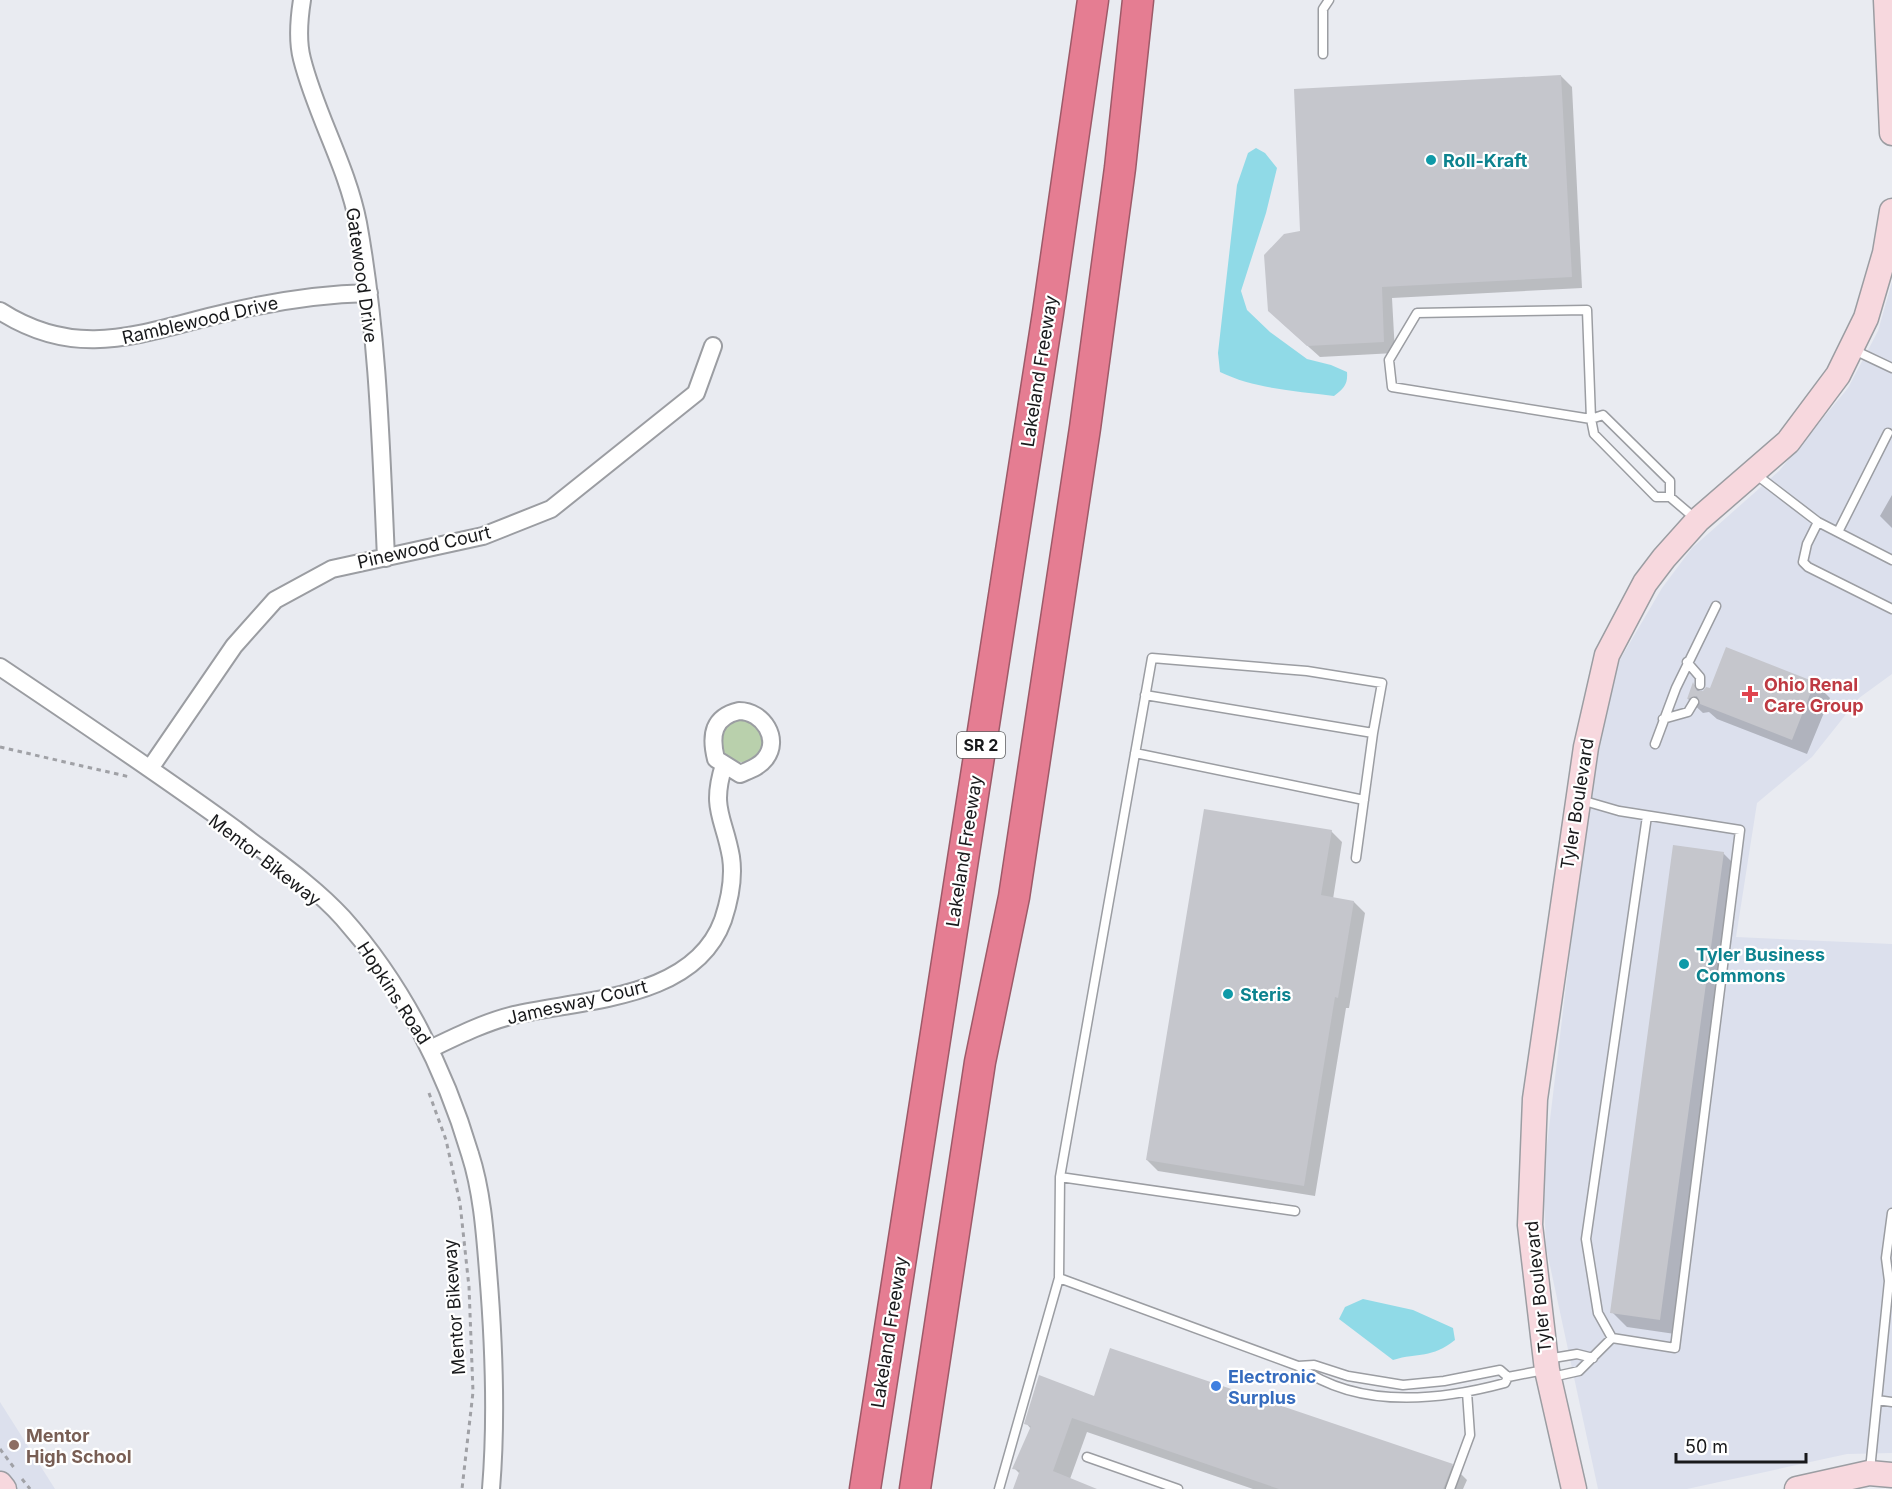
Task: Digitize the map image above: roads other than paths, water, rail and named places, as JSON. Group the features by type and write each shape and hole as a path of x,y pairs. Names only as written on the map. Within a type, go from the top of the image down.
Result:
{"highway":[{"name":"Lakeland Freeway","path":"865,1489 1048,313 1093,0"},
{"path":"915,1489 980,1062 1014,897 1085,428 1120,168 1138,0"}],"street":[{"name":"Gatewood Drive","path":"302,0 299,34 302,58 333,142 357,220 369,293 380,426 386,558"},
{"path":"1886,0 1892,133"},
{"name":"Tyler Boulevard","path":"1574,1489 1547,1369 1530,1225 1535,1099 1586,747 1607,655 1645,583 1698,520 1788,442 1838,375 1866,318 1885,253 1892,211"},
{"name":"Ramblewood Drive","path":"0,311 19,324 46,334 78,341 107,340 135,336 228,312 296,298 369,293"},
{"name":"Pinewood Court","path":"151,767 234,646 275,600 332,569 483,536 551,509 696,393 713,346"},
{"name":"Hopkins Road","path":"0,667 151,767 270,856 341,917 386,975 430,1049 471,1156 482,1210 492,1316 494,1399 491,1489"},
{"name":"Jamesway Court","path":"430,1049 468,1030 512,1016 638,991 665,981 687,967 713,940 723,921 730,890 731,859 717,808 717,789 724,765"},
{"path":"1797,1489 1881,1474"},
{"path":"0,1484 4,1489"}],"lane":[{"path":"1323,54 1323,9 1329,0"},
{"path":"1670,497 1670,481 1603,415 1591,419 1392,387 1389,360 1417,313 1587,310 1591,419 1594,434 1656,497 1670,497 1698,520"},
{"path":"1851,348 1892,368"},
{"path":"1838,532 1888,433"},
{"path":"1754,473 1818,522 1892,560"},
{"path":"1818,522 1807,544 1803,562 1808,567 1892,609"},
{"path":"1655,744 1663,718 1687,662 1716,606"},
{"path":"999,1489 1059,1278 1060,1177 1152,658 1307,671 1382,683 1356,858"},
{"path":"1687,662 1700,677 1700,685"},
{"path":"1145,695 1373,733"},
{"path":"1663,718 1688,712 1694,702"},
{"path":"1135,753 1364,800"},
{"path":"1578,799 1619,812 1740,830 1674,1348 1612,1338"},
{"path":"1612,1338 1598,1313 1586,1239 1647,816"},
{"path":"1060,1177 1295,1211"},
{"path":"1881,1474 1876,1400 1889,1281 1886,1258 1892,1213"},
{"path":"1059,1278 1298,1366 1316,1378 1356,1391 1399,1398 1435,1397 1505,1383 1508,1377"},
{"path":"1508,1377 1547,1369 1579,1371 1612,1338"},
{"path":"1547,1369 1576,1354 1593,1358"},
{"path":"1298,1366 1314,1365 1348,1376 1403,1384 1444,1382 1500,1370 1508,1377"},
{"path":"1450,1489 1470,1435 1467,1392"},
{"path":"1876,1400 1892,1402"},
{"path":"1087,1457 1178,1489"}],"water":[{"path":"1256,148 1265,153 1277,168 1266,213 1241,291 1247,310 1270,332 1307,359 1347,372 1345,386 1334,396 1261,386 1220,372 1218,353 1237,185 1248,153"},
{"path":"1363,1299 1413,1310 1453,1328 1455,1340 1432,1353 1393,1360 1339,1319 1345,1307"}],"place":[{"name":"Roll-Kraft","path":"1431,160"},
{"name":"Ohio Renal Care Group","path":"1750,694"},
{"name":"Tyler Business Commons","path":"1684,964"},
{"name":"Steris","path":"1228,994"},
{"name":"Electronic Surplus","path":"1216,1386"},
{"name":"Mentor High School","path":"14,1445"}]}
